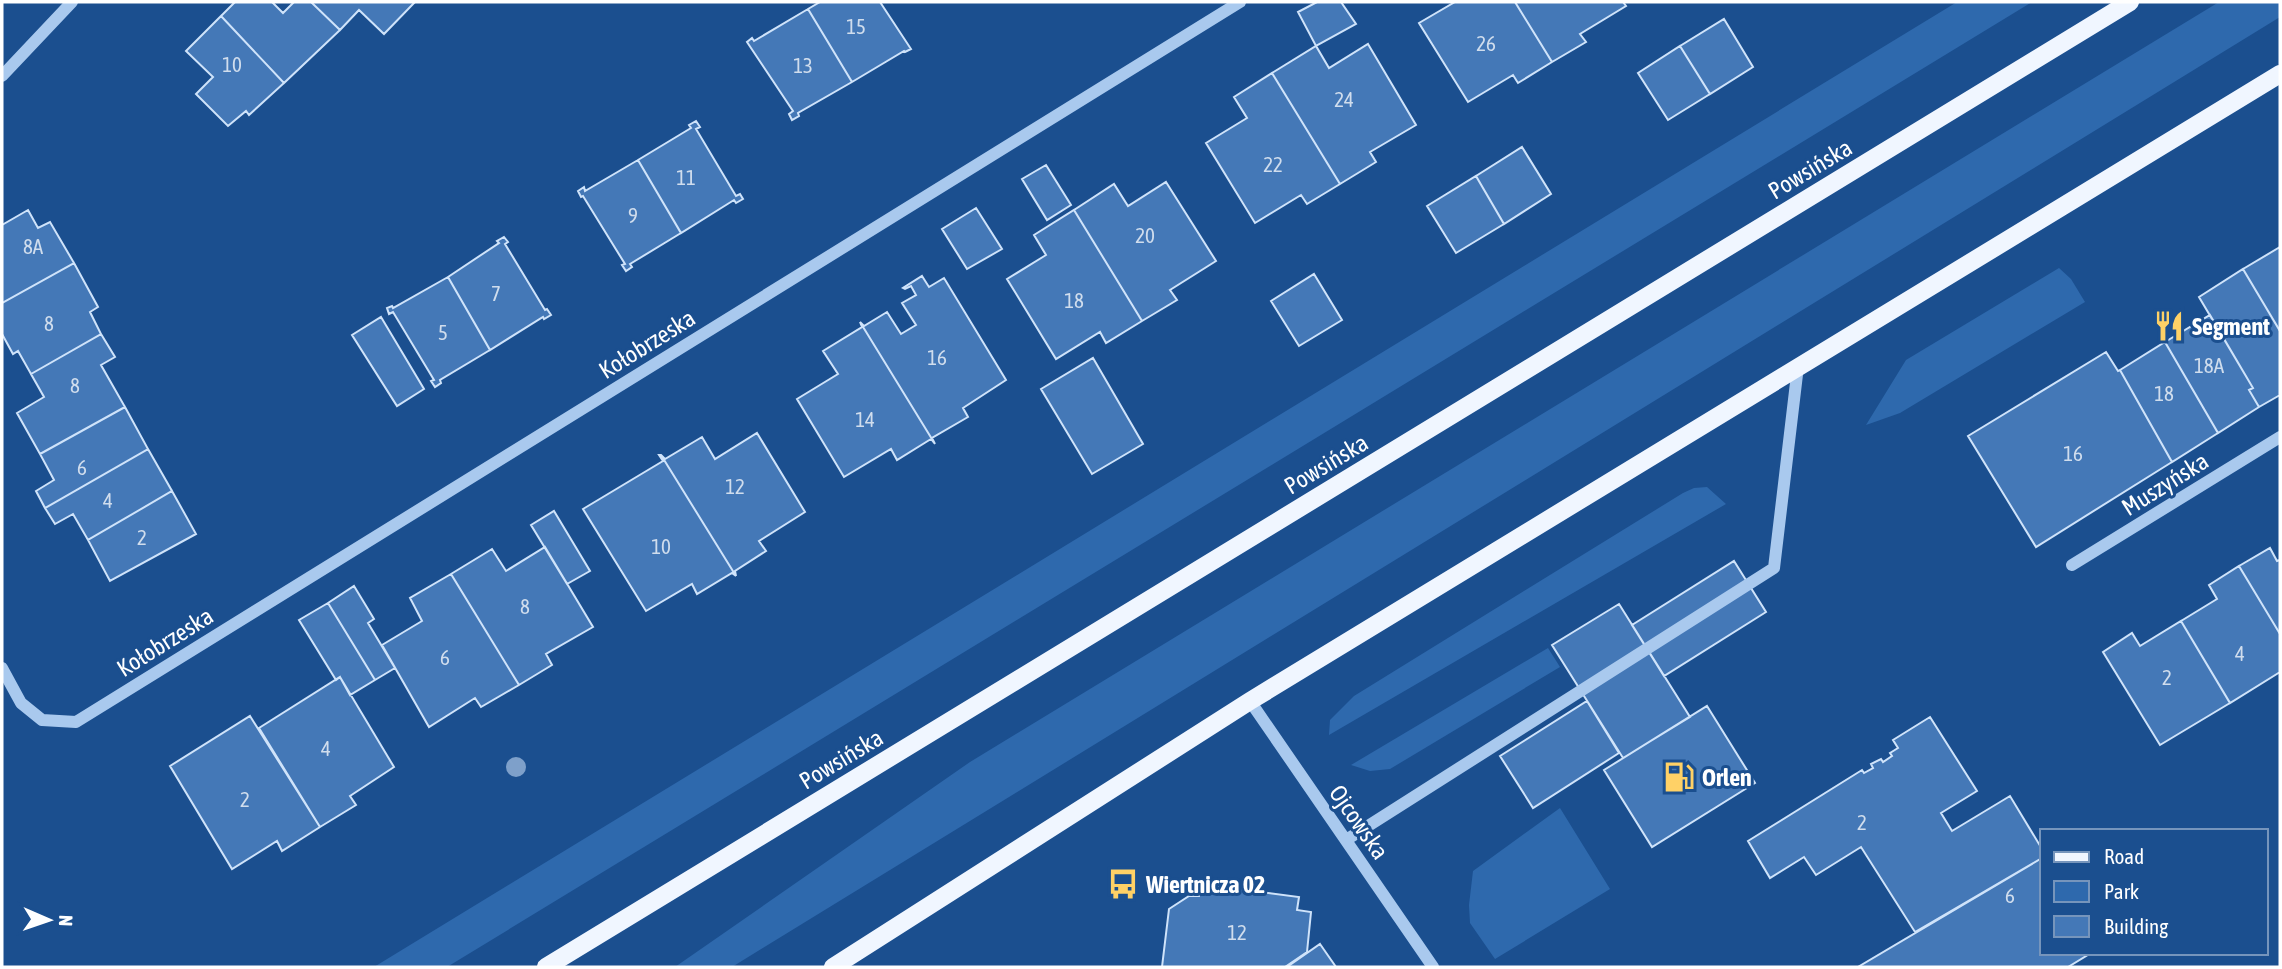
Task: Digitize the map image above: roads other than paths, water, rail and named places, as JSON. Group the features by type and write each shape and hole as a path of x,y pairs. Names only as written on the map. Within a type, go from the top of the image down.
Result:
{"main road":[{"name":"Powsińska","path":"546,967 2130,2"},
{"path":"833,967 1250,701 2280,74"}],"street":[{"path":"2,76 72,2"},
{"name":"Kołobrzeska","path":"2,668 21,703 42,720 76,722 1240,2"},
{"path":"1346,840 1774,568 1798,366"},
{"name":"Muszyńska","path":"2072,565 2280,437"},
{"name":"Ojcowska","path":"1250,701 1433,967"}],"place":[{"name":"Segment","path":"2169,326"},
{"name":"Orlen","path":"1679,777"},
{"name":"Wiertnicza 02","path":"1123,884"}]}
